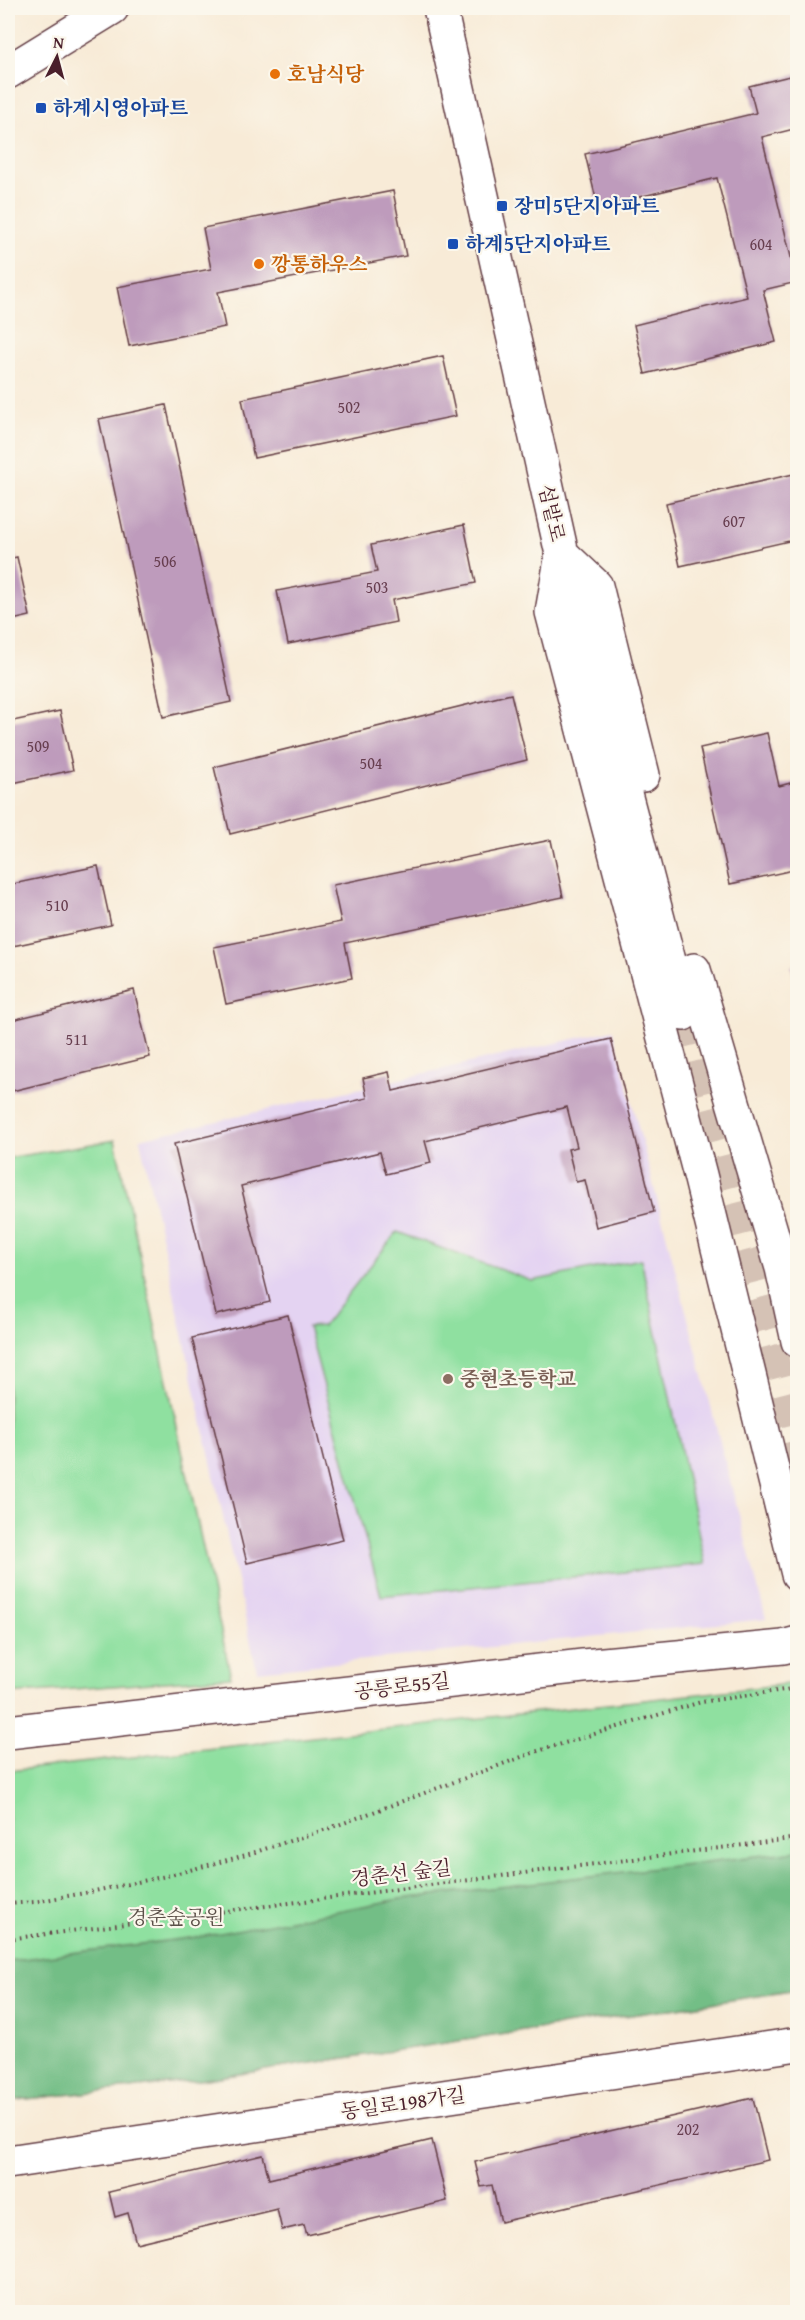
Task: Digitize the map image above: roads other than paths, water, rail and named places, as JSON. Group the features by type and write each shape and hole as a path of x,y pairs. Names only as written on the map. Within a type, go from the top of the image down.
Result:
{"main road":[{"path":"8,72 112,8"},
{"name":"섬밭로","path":"440,8 562,554 684,1014"},
{"path":"562,554 596,586 684,937 782,1269 798,1341"},
{"path":"562,554 552,612 700,1174 798,1574"},
{"name":"공릉로55길","path":"8,1732 583,1666 783,1647 798,1643"},
{"name":"동일로198가길","path":"8,2162 798,2043"}],"tunnel":[{"path":"683,1014 798,1459"}],"place":[{"name":"호남식당","path":"275,74"},
{"name":"하계시영아파트","path":"41,108"},
{"name":"장미5단지아파트","path":"502,206"},
{"name":"하계5단지아파트","path":"453,244"},
{"name":"깡통하우스","path":"259,264"},
{"name":"중현초등학교","path":"448,1379"}],"park label":[{"name":"경춘숲공원","path":"176,1917"}]}
